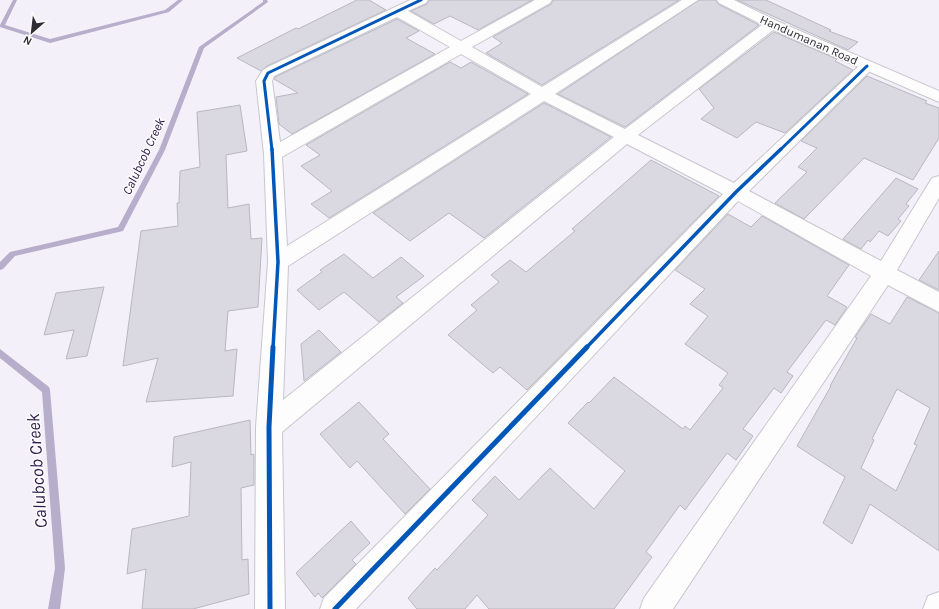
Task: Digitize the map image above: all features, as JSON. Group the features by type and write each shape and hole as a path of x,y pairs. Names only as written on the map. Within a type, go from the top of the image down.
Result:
{"street":[{"path":"270,609 269,427 278,262 273,154 264,81 268,73 421,0"},
{"path":"273,154 545,0"},
{"path":"278,262 692,0"},
{"name":"Handumanan Road","path":"724,0 772,24 939,97"},
{"path":"397,11 462,46 543,94 625,137 736,192 939,303"},
{"path":"269,427 625,137 772,24"},
{"path":"335,609 736,192 867,66"},
{"path":"655,609 885,273 939,182"}],"building":[{"path":"357,0 369,0 386,10 267,66 261,71 237,58 296,28 298,29"},
{"path":"429,0 532,0 478,30 450,16 434,24 411,11 427,4"},
{"path":"553,0 679,0 542,85 486,53 502,43 493,37 551,4"},
{"path":"699,0 716,0 718,4 759,25 625,127 558,94"},
{"path":"737,0 766,0 831,30 829,31 858,42 848,50"},
{"path":"397,19 419,31 406,38 435,54 292,134 279,124 276,97 298,93 274,79 275,77"},
{"path":"774,32 837,59 835,61 853,70 785,133 756,122 737,138 701,119 714,108 699,89"},
{"path":"450,62 461,68 471,62 528,94 329,218 311,204 332,191 301,166 320,155 306,145"},
{"path":"867,76 927,101 925,103 939,108 939,138 913,180 864,158 804,219 775,203 807,172 798,167 817,148 801,141"},
{"path":"544,103 611,137 484,238 449,213 410,241 373,213"},
{"path":"240,105 247,151 226,155 228,208 249,204 251,239 262,238 258,307 228,311 225,351 237,349 233,396 146,402 158,358 123,366 141,231 178,226 177,203 179,203 180,171 200,167 197,112"},
{"path":"651,160 719,196 527,390 500,367 493,373 448,335 477,310 471,305 499,282 491,275 510,260 526,272 575,231 572,229"},
{"path":"896,178 918,189 906,204 909,206 898,219 901,221 888,236 879,231 870,242 868,240 861,249 843,239"},
{"path":"728,214 751,227 762,216 849,265 827,296 847,307 835,325 826,320 787,372 793,376 781,393 774,388 743,429 753,436 736,460 727,453 685,510 680,505 646,552 652,557 614,609 489,609 477,595 465,609 417,609 408,598 435,568 437,570 488,515 472,500 495,476 519,500 550,468 594,509 625,471 568,423 614,377 683,429 685,426 690,430 723,388 719,385 728,373 685,344 708,316 690,304 705,289 675,270"},
{"path":"939,251 939,290 919,280"},
{"path":"344,254 373,278 401,257 424,276 396,297 403,303 379,322 344,292 319,310 297,290 322,272 320,270"},
{"path":"104,287 87,356 66,359 74,330 44,335 56,293"},
{"path":"907,297 939,313 939,551 870,504 852,544 823,523 845,477 797,446 857,338 855,337 871,314 890,324","holes":["897,389 930,408 914,444 917,445 896,491 861,468 874,440 872,439"]},
{"path":"319,330 341,352 304,381 301,344"},
{"path":"359,402 389,434 383,439 430,489 405,514 357,461 350,468 320,434"},
{"path":"250,420 251,455 254,454 254,485 241,488 242,560 248,559 249,594 193,609 142,609 146,569 127,574 132,529 189,516 191,462 172,467 174,437"},
{"path":"351,521 370,543 352,560 356,564 322,598 318,593 315,597 296,573"}],"waterway":[{"name":"Calubcob Creek","path":"15,0 2,26 50,41 167,11 181,0"},
{"name":"Calubcob Creek","path":"0,267 13,254 120,229 162,150 202,47 266,2 265,0"},
{"name":"Calubcob Creek","path":"0,353 46,390 60,568 54,609"}],"cycle path":[{"path":"270,609 269,427 278,262 273,154 264,81 268,73 273,70 421,0"},
{"path":"335,609 736,192 867,66"}]}
